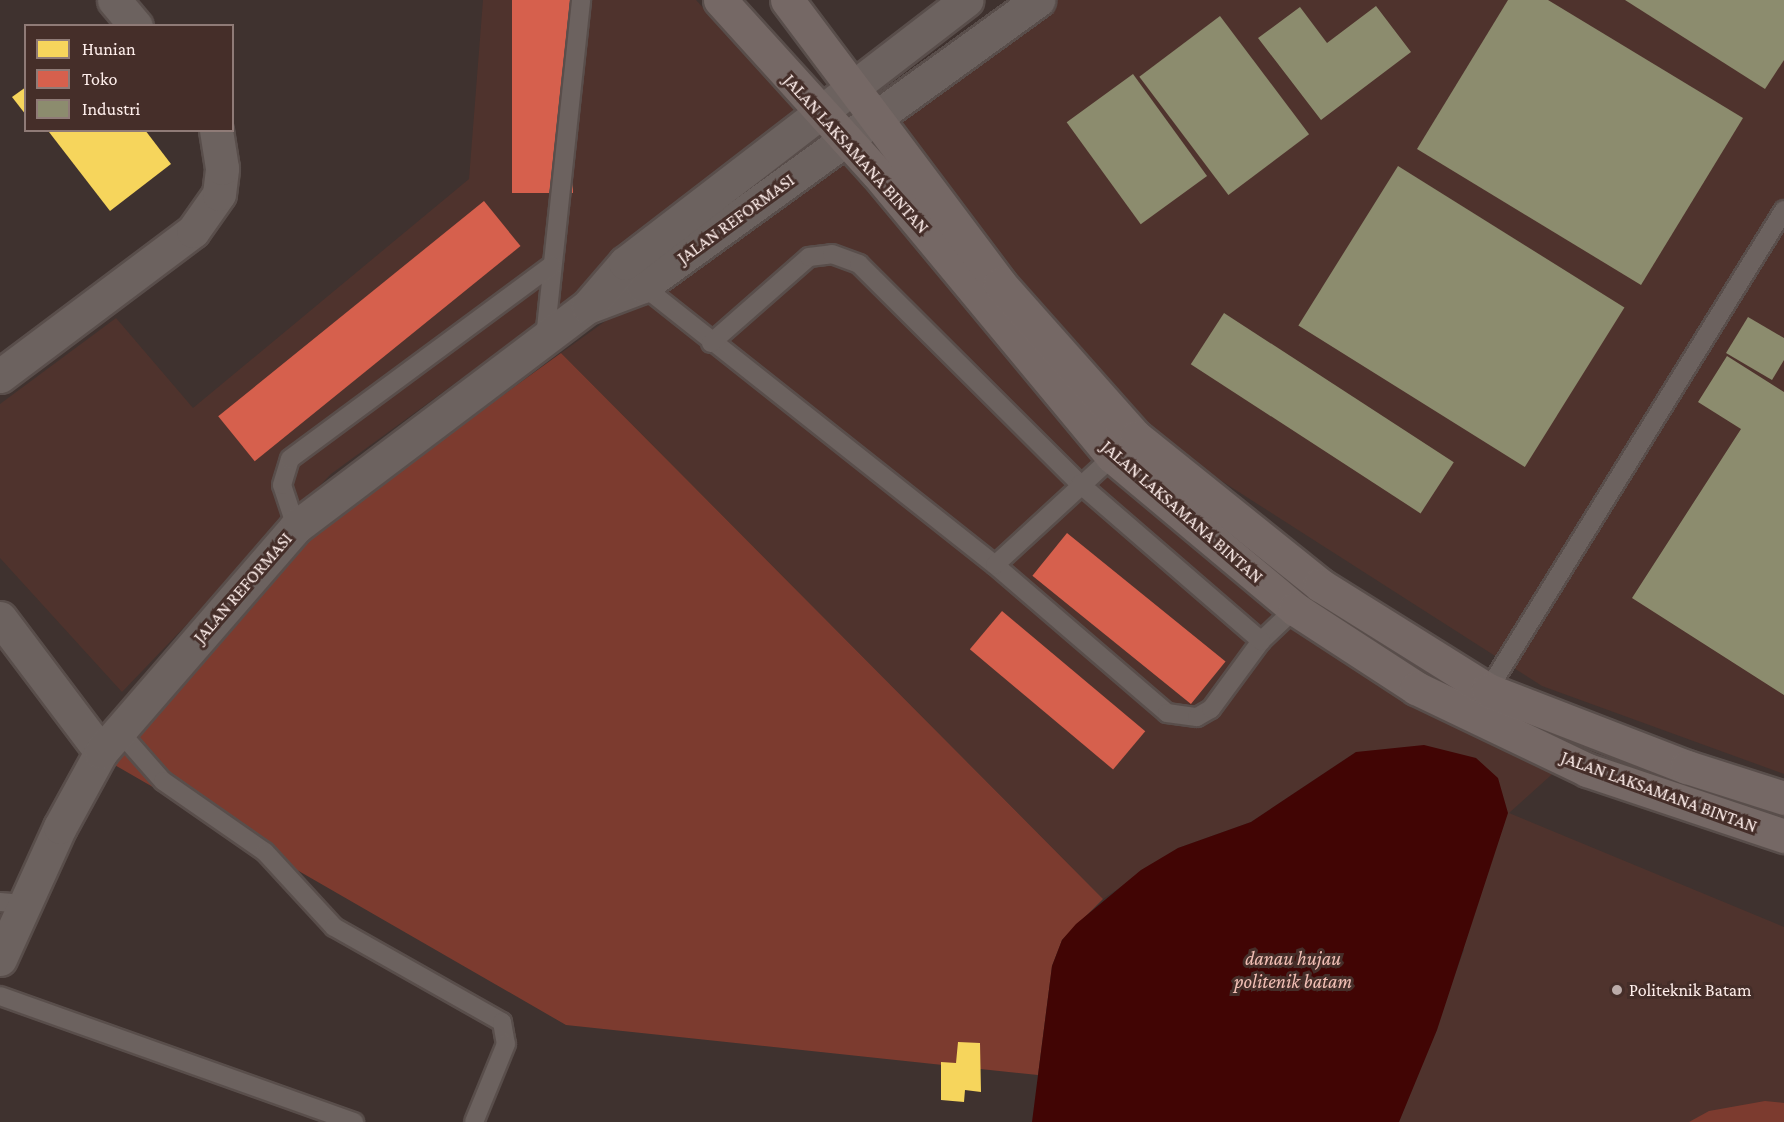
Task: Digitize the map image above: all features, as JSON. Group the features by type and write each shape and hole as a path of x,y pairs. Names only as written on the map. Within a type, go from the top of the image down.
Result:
{"main road":[{"name":"JALAN LAKSAMANA BINTAN","path":"720,0 1124,447 1295,609 1416,688 1587,770 1784,836"},
{"name":"JALAN LAKSAMANA BINTAN","path":"787,0 1124,447 1320,585 1488,690 1687,767 1784,798"}],"street":[{"path":"114,0 134,24"},
{"name":"JALAN REFORMASI","path":"0,959 11,903 110,742 296,527 588,306 625,263 822,114 967,0"},
{"name":"JALAN REFORMASI","path":"588,306 643,286 1038,0"},
{"path":"0,376 193,231 219,194 222,168 216,132"},
{"path":"0,618 110,742"}],"lane":[{"path":"545,338 581,0"},
{"path":"1488,690 1784,210"},
{"path":"711,344 809,257 844,256 859,264 1080,484 1261,641"},
{"path":"296,527 282,485 290,459 551,266"},
{"path":"643,286 711,344 995,565 1167,713 1197,717 1211,709 1261,641 1320,585"},
{"path":"995,565 1080,484 1124,447"},
{"path":"110,742 163,782 265,852 333,927 502,1022 506,1044 474,1122"},
{"path":"0,996 354,1122"}],"shaded area":[{"path":"483,0 696,0 810,124 331,474 122,692 0,558 0,404 116,318 193,408 469,179"},
{"path":"1052,0 1784,0 1784,774 1542,686 1170,448 887,128"},
{"path":"846,148 1279,589 1480,700 1589,741 1509,813 1784,927 1784,1122 1399,1122 1464,950 1356,752 1251,822 1178,848 1103,899 561,353"},
{"path":"561,353 1103,899 1062,940 1052,966 1038,1075 566,1025 113,764 286,552"},
{"path":"1765,1101 1784,1103 1784,1122 1689,1122 1709,1111"}],"water":[{"name":"danau hujau politenik batam","path":"1424,745 1476,758 1498,778 1508,813 1437,1030 1399,1122 1032,1122 1052,966 1062,940 1076,924 1141,870 1178,848 1251,822 1356,752"}],"building: Hunian":[{"path":"24,88 24,112 12,97"},
{"path":"49,132 147,132 171,164 110,211"},
{"path":"958,1042 980,1043 981,1092 965,1090 964,1102 941,1100 941,1062 956,1063"}],"building: Toko":[{"path":"512,0 573,0 573,193 512,193"},
{"path":"484,201 521,246 255,461 218,416"},
{"path":"1067,533 1226,661 1191,704 1032,576"},
{"path":"1002,611 1145,731 1113,770 970,649"}],"building: Industri":[{"path":"1508,0 1548,0 1743,118 1641,285 1417,149"},
{"path":"1625,0 1784,0 1784,60 1765,89"},
{"path":"1376,6 1411,52 1321,120 1258,38 1300,7 1327,43"},
{"path":"1220,16 1309,134 1228,195 1139,77"},
{"path":"1133,74 1207,176 1141,224 1067,122"},
{"path":"1398,166 1624,307 1525,467 1298,325"},
{"path":"1224,313 1454,462 1421,513 1191,364"},
{"path":"1748,317 1784,338 1784,360 1772,380 1726,353"},
{"path":"1727,356 1784,392 1784,695 1632,598 1741,429 1698,402"}],"place":[{"name":"Politeknik Batam","path":"1617,990"}]}
